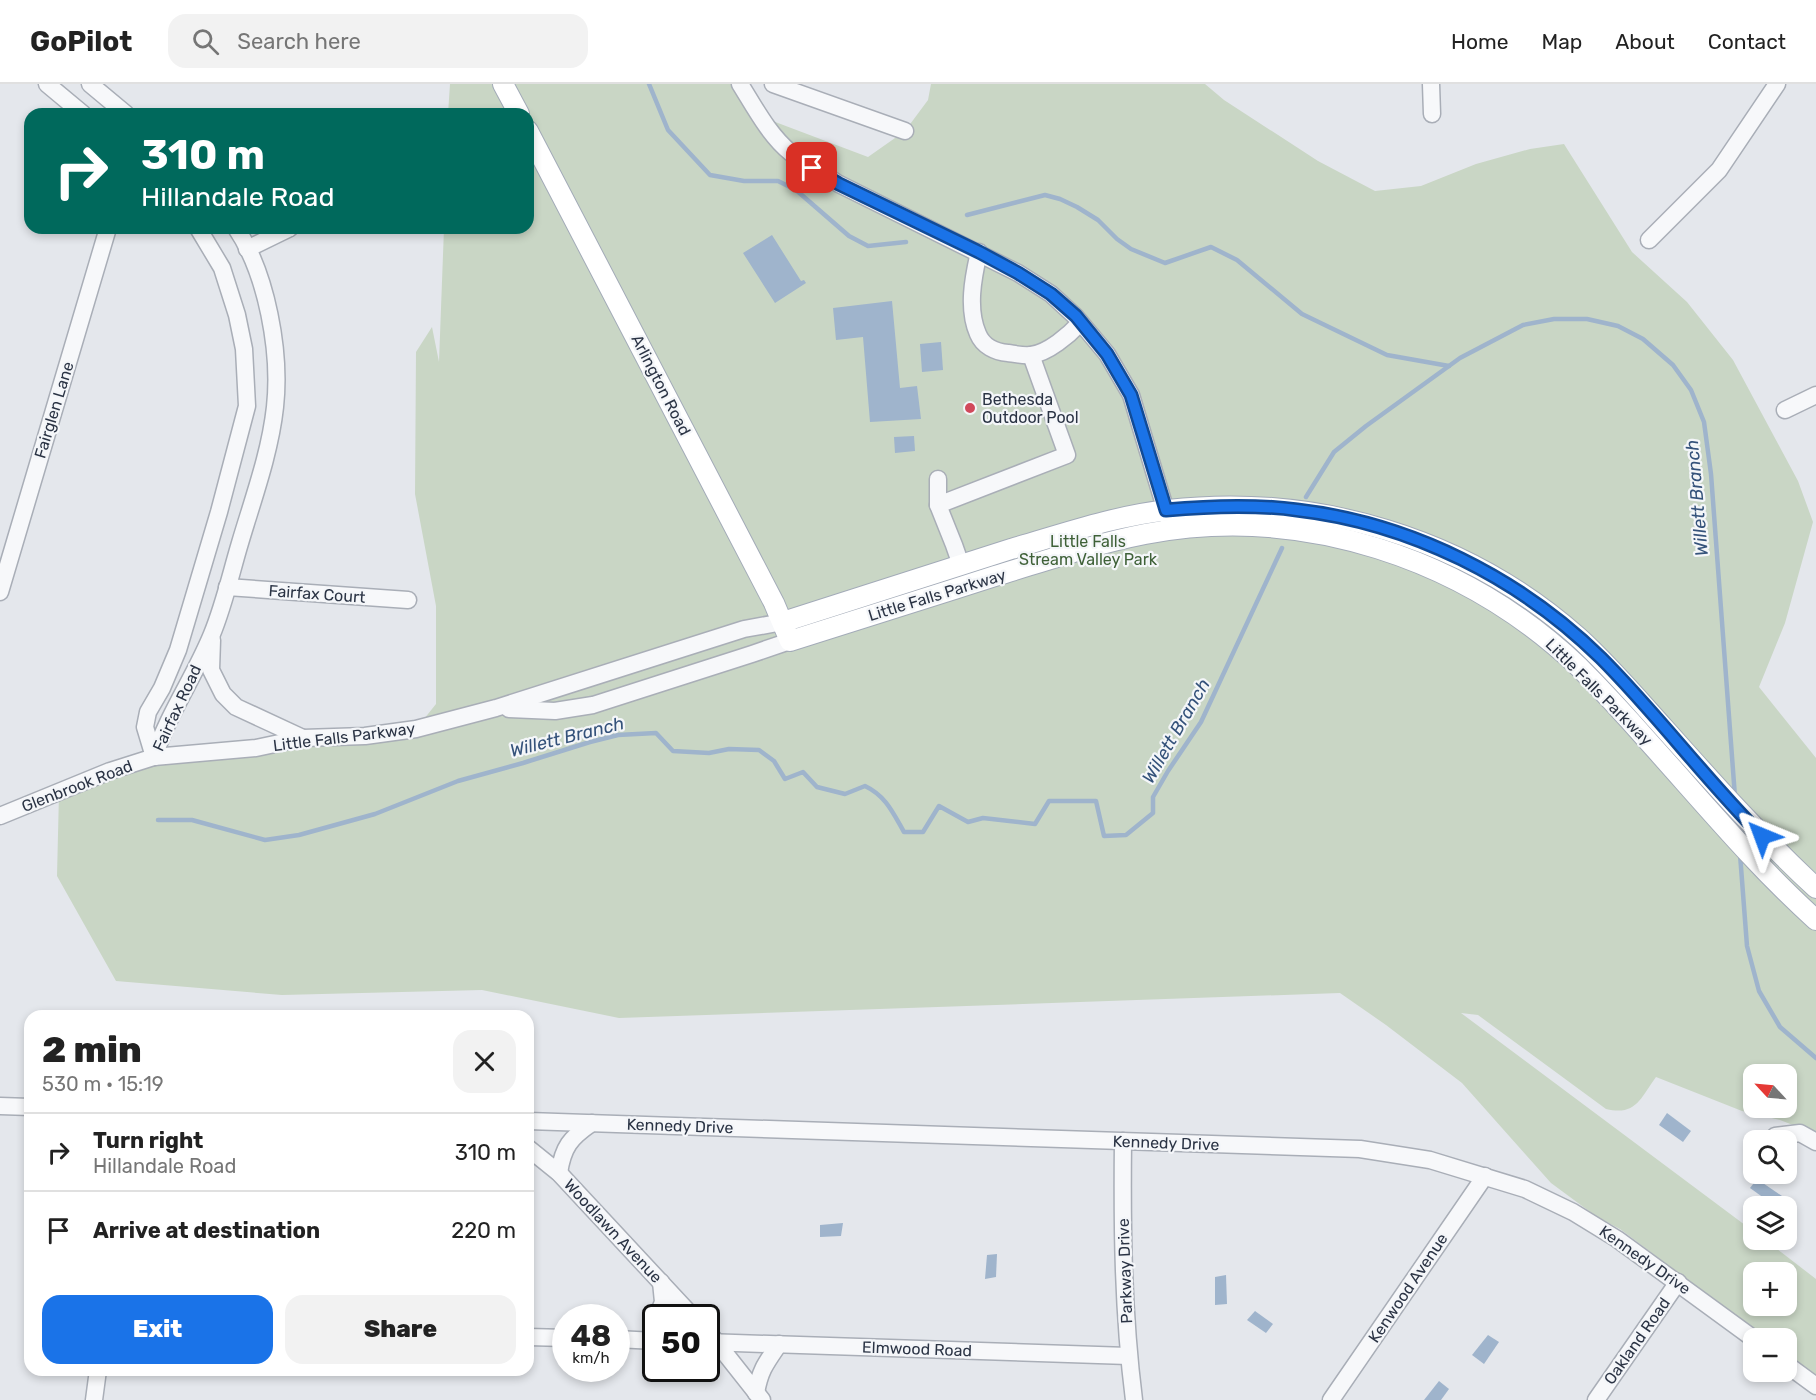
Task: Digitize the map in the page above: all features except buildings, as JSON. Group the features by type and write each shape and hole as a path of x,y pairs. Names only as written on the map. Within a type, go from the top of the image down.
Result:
{"main road":[{"path":"503,84 516,108"},
{"name":"Arlington Road","path":"534,143 783,622 790,641"},
{"name":"Little Falls Parkway","path":"783,622 960,565 1108,521 1166,510 1205,506 1243,506 1338,516 1418,540 1467,561 1511,587 1553,616 1602,659 1749,824 1816,888"},
{"name":"Little Falls Parkway","path":"790,641 1063,555 1146,534 1172,530 1248,526 1297,530 1353,541 1404,556 1452,578 1491,600 1536,631 1572,661 1615,704 1753,859 1816,920"}],"street":[{"path":"47,84 76,108"},
{"path":"90,84 119,108"},
{"path":"740,84 774,135 789,152 839,184 1018,273 1051,294 1080,322 1107,354 1131,395 1172,530"},
{"path":"773,84 905,131"},
{"path":"1431,84 1432,114"},
{"path":"1649,240 1719,170 1777,84"},
{"name":"Fairglen Lane","path":"0,592 106,234"},
{"name":"Fairfax Road","path":"154,757 145,727 148,712 162,688 178,650 209,547 247,406 244,349 230,288 218,260 202,234"},
{"name":"Fairfax Road","path":"154,757 160,737 212,634 267,451 275,407 276,378 269,316 261,281 239,234"},
{"path":"248,249 278,234"},
{"path":"979,252 974,276 972,308 977,334 982,342 992,349 1031,356 1056,345 1080,322"},
{"path":"938,505 1067,455 1031,356"},
{"path":"1785,410 1816,395"},
{"path":"938,479 938,505 960,565"},
{"path":"209,547 236,555"},
{"name":"Fairfax Court","path":"227,587 408,600"},
{"name":"Little Falls Parkway","path":"154,757 256,747 303,738 365,736 416,729 496,708 744,629 783,622"},
{"path":"212,634 211,670 223,694 236,707 303,738"},
{"name":"Little Falls Parkway","path":"496,708 555,711 593,705 790,641"},
{"name":"Glenbrook Road","path":"0,816 110,771 154,757"},
{"path":"0,1106 24,1107"},
{"name":"Kennedy Drive","path":"534,1121 1360,1149 1430,1160 1525,1189 1573,1212 1617,1239 1743,1331"},
{"path":"559,1173 562,1155 569,1143 576,1134 592,1123"},
{"path":"1797,1133 1816,1142"},
{"name":"Parkway Drive","path":"1123,1141 1122,1251 1128,1356 1134,1400"},
{"name":"Woodlawn Avenue","path":"534,1153 559,1173 681,1304"},
{"name":"Kenwood Avenue","path":"1331,1400 1485,1176"},
{"path":"661,1282 662,1304"},
{"name":"Oakland Road","path":"1596,1400 1678,1282"},
{"path":"637,1340 642,1334"},
{"path":"534,1337 552,1338"},
{"name":"Elmwood Road","path":"720,1339 779,1344 1128,1356"},
{"path":"630,1340 642,1340"},
{"path":"759,1396 760,1375 779,1344"},
{"path":"720,1350 759,1396"},
{"path":"1797,1372 1816,1386"},
{"path":"94,1400 97,1376"}],"green space":[{"name":"Little Falls Stream Valley Park","path":"450,84 740,84 762,117 868,157 905,131 928,100 931,84 1205,84 1224,100 1318,161 1375,191 1421,186 1476,164 1530,149 1564,144 1632,252 1687,302 1733,360 1798,481 1813,522 1785,623 1759,687 1816,758 1816,1134 1772,1118 1797,1118 1797,1064 1743,1064 1743,1111 1656,1077 1636,1104 1631,1108 1616,1111 1606,1109 1478,1015 1461,1013 1743,1224 1743,1250 1778,1250 1794,1262 1743,1262 1743,1316 1797,1316 1797,1264 1816,1279 1816,1375 1797,1361 1797,1328 1752,1328 1620,1229 1597,1217 1551,1183 1462,1083 1340,993 619,1018 482,990 282,995 116,981 57,876 59,793 154,757 416,729 436,704 436,606 415,494 416,352 432,327 439,362 444,234 534,234 534,108 448,108"}],"water":[{"path":"772,235 801,281 804,280 806,283 775,303 743,253"},
{"path":"892,301 900,388 917,386 921,419 870,422 863,337 836,340 833,308"},
{"path":"941,342 943,370 922,372 920,344"},
{"path":"914,436 915,451 895,453 894,437"},
{"path":"1667,1113 1691,1131 1683,1142 1659,1125"},
{"path":"1753,1184 1764,1184 1782,1196 1761,1196 1750,1188"},
{"path":"843,1223 841,1236 820,1237 820,1225"},
{"path":"997,1254 996,1277 985,1279 987,1255"},
{"path":"1226,1275 1227,1304 1215,1305 1215,1277"},
{"path":"1255,1311 1273,1324 1266,1333 1247,1320"},
{"path":"1488,1335 1499,1342 1484,1364 1472,1355"},
{"path":"1439,1381 1449,1389 1441,1400 1424,1400"}],"waterway":[{"path":"649,84 668,130 710,175 744,181 778,181 796,190 849,236 868,246 906,242"},
{"path":"967,215 1045,195 1060,199 1098,220 1131,249 1165,263 1211,247 1237,260 1302,314 1387,355 1449,366"},
{"name":"Willett Branch","path":"1306,497 1334,452 1366,426 1460,358 1523,325 1554,319 1587,319 1618,326 1643,339 1673,365 1691,390 1704,422 1711,474 1735,797"},
{"name":"Willett Branch","path":"158,820 192,820 265,840 299,835 375,814 458,781 590,742 618,735 656,733 673,751 709,753 729,749 759,750 774,761 785,779 803,772 817,787 845,794 865,786 884,800 904,832 923,832 939,806 968,822 983,818 1035,824 1049,801 1096,801 1104,836 1126,835 1153,813 1153,797 1201,722 1282,548"},
{"name":"Willett Branch","path":"1740,854 1747,946 1759,991 1780,1027 1816,1058"}],"place":[{"name":"Bethesda Outdoor Pool","path":"970,408"}],"route":[{"path":"812,168 839,184 1018,273 1051,294 1076,316 1107,354 1131,395 1166,510 1205,506 1243,506 1338,516 1418,540 1467,561 1511,587 1553,616 1602,659 1762,836"}]}
